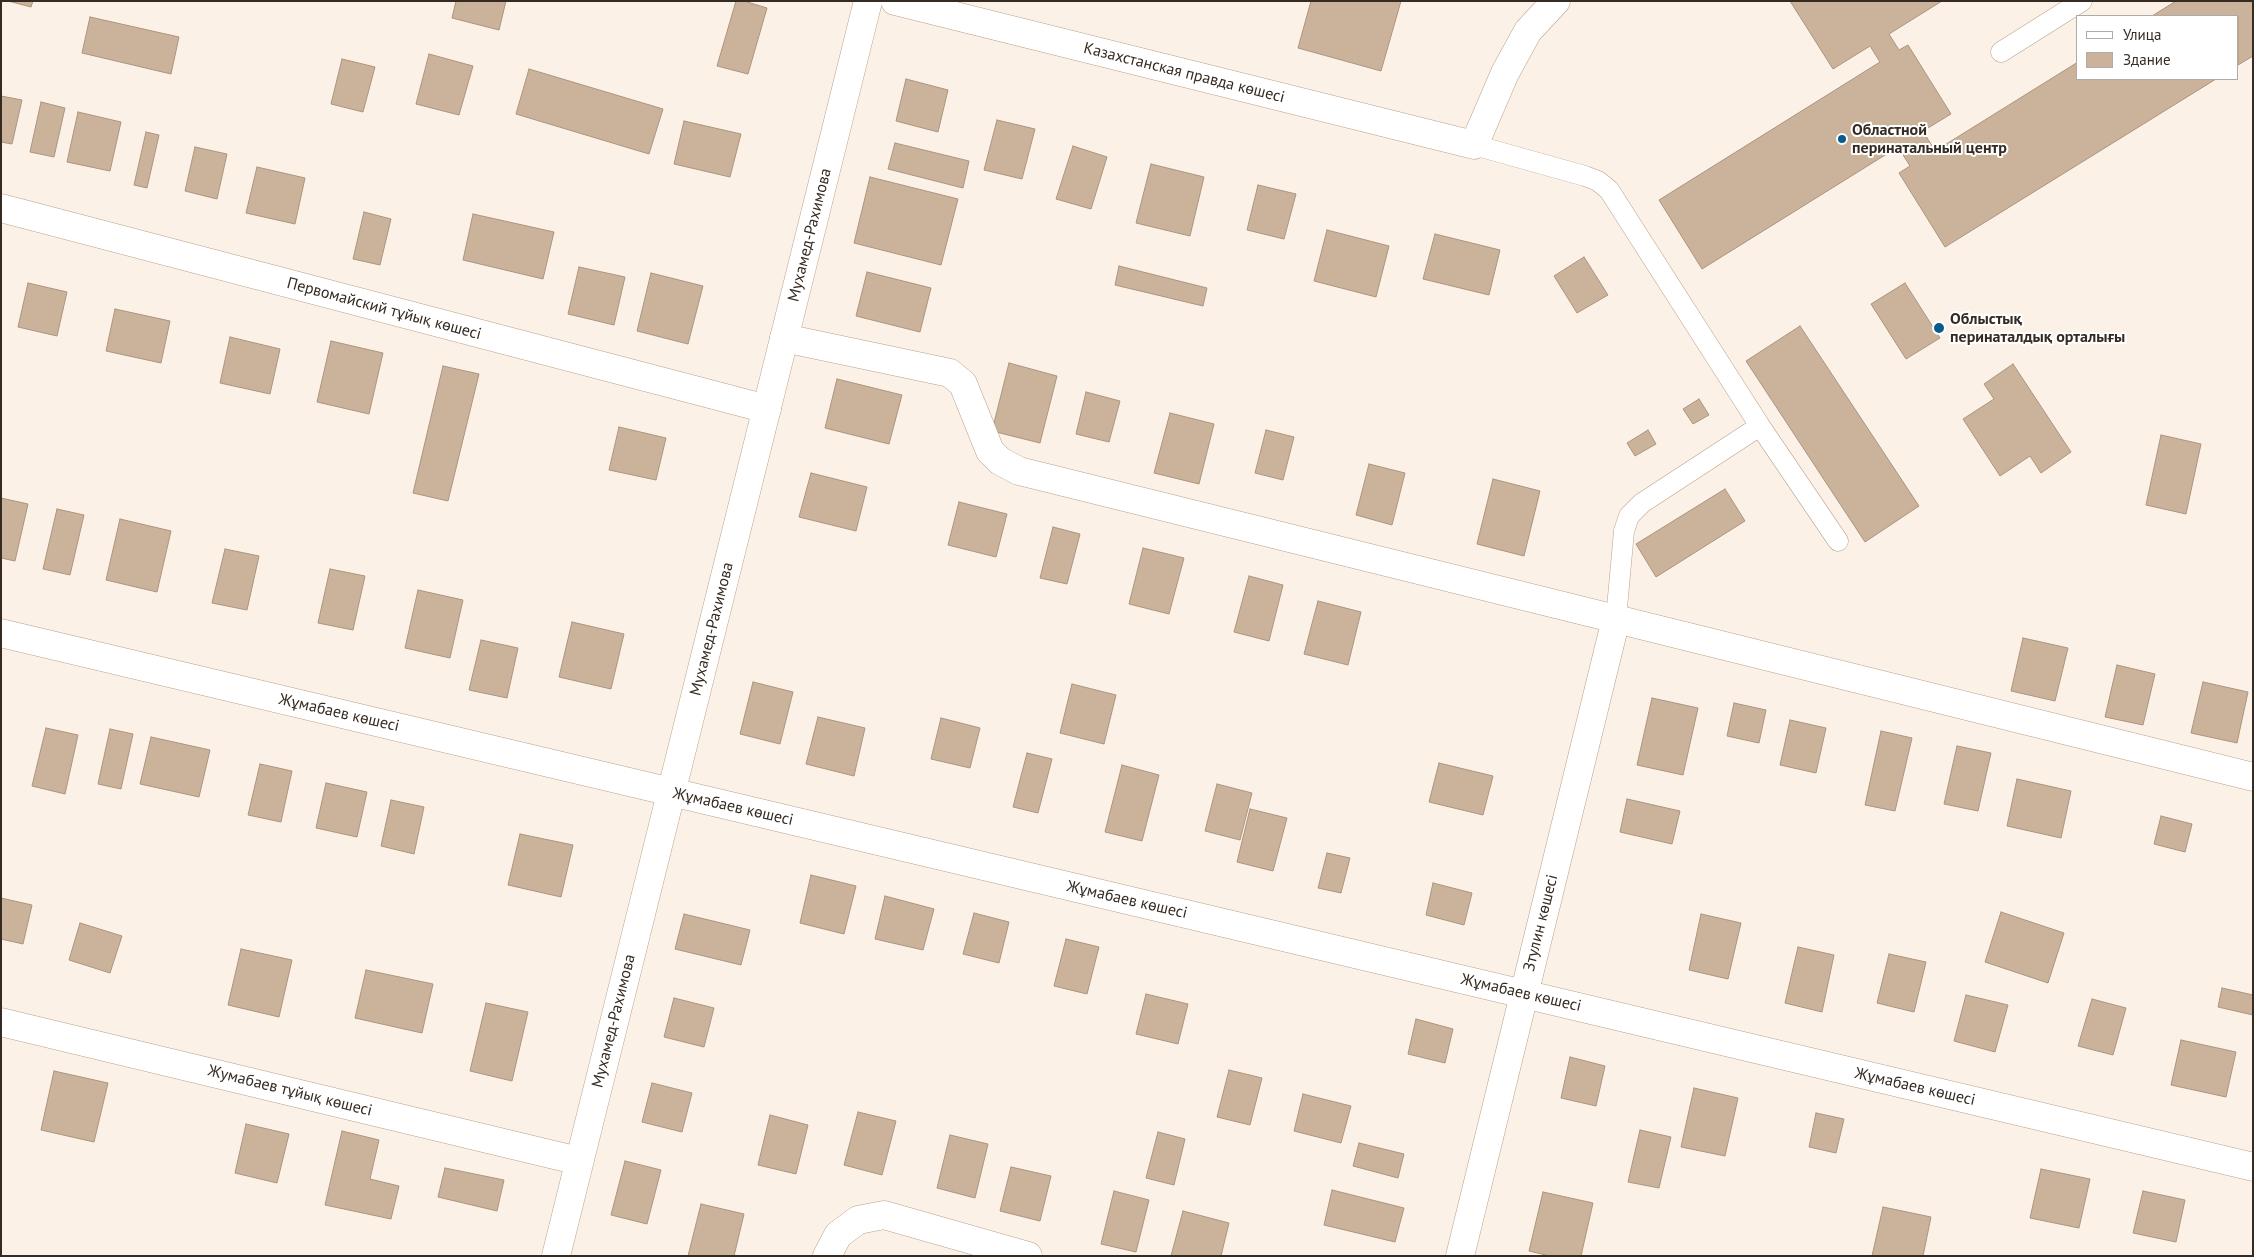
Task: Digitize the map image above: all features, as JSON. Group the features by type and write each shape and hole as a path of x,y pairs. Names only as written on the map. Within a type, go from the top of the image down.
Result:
{"street":[{"name":"Мухамед-Рахимова","path":"556,1256 868,1"},
{"name":"Казахстанская правда көшесі","path":"894,1 1474,145"},
{"path":"1474,145 1505,73 1528,31 1556,1"},
{"name":"Первомайский тұйық көшесі","path":"1,208 767,409"},
{"path":"784,338 950,373 963,384 990,451 1000,461 1019,471 2253,777"},
{"name":"Зтулин көшесі","path":"1460,1256 1616,619"},
{"name":"Жұмабаев көшесі","path":"1,633 2253,1166"},
{"name":"Жумабаев тұйық көшесі","path":"1,1022 579,1161"},
{"path":"827,1256 838,1235 858,1220 884,1215 1028,1256"}],"lane":[{"path":"2001,52 2082,1"},
{"path":"1474,145 1585,176 1598,181 1609,190 1760,426 1838,541"},
{"path":"1616,619 1624,531 1630,516 1642,503 1760,426"}],"building":[{"path":"8,1 33,1 31,7"},
{"path":"456,1 506,1 499,30 452,18"},
{"path":"736,1 744,1 767,8 748,74 717,66"},
{"path":"1311,1 1401,1 1381,71 1298,48"},
{"name":"Областной перинатальный центр","path":"1790,1 1942,1 1889,34 1899,50 1908,45 1951,114 1923,131 1935,151 2076,63 2076,80 2214,80 1945,247 1899,173 1910,166 1898,147 1702,269 1659,200 1880,62 1870,46 1833,69"},
{"path":"2176,1 2253,1 2253,56 2239,64 2239,15 2154,15"},
{"path":"90,17 179,37 171,74 82,53"},
{"path":"429,54 473,66 459,115 416,104"},
{"path":"342,59 375,67 363,112 331,104"},
{"path":"529,69 663,109 649,154 516,114"},
{"path":"906,79 948,90 938,132 896,121"},
{"path":"1,96 22,100 12,144 1,142"},
{"path":"41,102 65,108 54,157 30,152"},
{"path":"78,112 121,122 110,171 67,162"},
{"path":"997,120 1035,129 1022,179 984,170"},
{"path":"684,121 741,134 730,177 674,164"},
{"path":"146,132 159,135 147,188 134,185"},
{"path":"895,143 969,161 963,188 888,169"},
{"path":"1073,146 1107,157 1091,209 1056,199"},
{"path":"195,147 227,154 217,199 185,191"},
{"path":"1151,164 1204,177 1190,236 1136,223"},
{"path":"257,167 305,178 295,224 246,213"},
{"path":"870,177 958,199 941,265 854,243"},
{"path":"1258,185 1296,194 1284,239 1247,230"},
{"path":"364,212 391,219 380,265 353,259"},
{"path":"473,214 554,232 543,279 463,260"},
{"path":"1327,230 1389,246 1376,297 1314,281"},
{"path":"1435,234 1500,250 1489,295 1423,279"},
{"path":"1584,257 1608,295 1577,313 1554,276"},
{"path":"1119,266 1207,288 1203,306 1115,285"},
{"path":"579,267 625,277 614,325 568,314"},
{"path":"867,272 931,288 920,332 856,316"},
{"path":"651,273 703,286 688,344 637,331"},
{"path":"28,283 67,292 57,336 18,327"},
{"path":"1905,283 1940,338 1906,359 1871,304"},
{"path":"115,309 170,321 161,363 106,351"},
{"path":"1800,326 1919,506 1865,542 1746,361"},
{"path":"230,337 280,349 270,394 220,383"},
{"path":"331,341 383,353 369,414 317,402"},
{"path":"1009,363 1057,376 1040,443 992,431"},
{"path":"2013,364 2071,452 2041,473 2030,456 2000,476 1963,419 1994,399 1984,384"},
{"path":"443,366 479,374 448,501 413,493"},
{"path":"837,379 902,395 889,444 825,428"},
{"path":"1086,392 1120,401 1109,442 1076,434"},
{"path":"1699,399 1709,415 1693,424 1683,409"},
{"path":"1170,413 1214,424 1199,484 1154,473"},
{"path":"619,427 666,438 656,480 609,470"},
{"path":"1266,430 1294,437 1283,480 1255,473"},
{"path":"1648,430 1656,444 1635,456 1627,443"},
{"path":"2161,435 2201,444 2186,514 2146,505"},
{"path":"1369,464 1405,473 1392,525 1356,515"},
{"path":"811,473 867,487 856,531 799,517"},
{"path":"1493,479 1540,491 1524,556 1477,544"},
{"path":"1725,489 1745,521 1656,577 1636,544"},
{"path":"1,498 28,504 15,561 1,558"},
{"path":"959,502 1007,514 996,557 948,545"},
{"path":"57,509 84,515 70,575 43,569"},
{"path":"120,519 171,531 157,592 106,580"},
{"path":"1053,527 1080,534 1067,584 1040,578"},
{"path":"1143,548 1184,558 1169,614 1129,604"},
{"path":"225,549 259,556 247,610 212,603"},
{"path":"330,569 365,576 353,630 318,623"},
{"path":"1249,576 1283,585 1269,641 1234,632"},
{"path":"418,590 463,600 450,658 405,648"},
{"path":"1318,601 1361,612 1348,665 1304,654"},
{"path":"572,622 624,634 611,689 559,677"},
{"path":"2023,638 2068,648 2055,701 2011,691"},
{"path":"481,640 518,648 507,698 469,690"},
{"path":"2117,665 2155,674 2143,725 2105,717"},
{"path":"753,682 793,692 780,744 740,734"},
{"path":"2203,682 2248,692 2237,743 2191,733"},
{"path":"1072,684 1116,695 1104,744 1060,733"},
{"path":"1652,698 1698,708 1683,775 1637,765"},
{"path":"1734,703 1766,710 1759,743 1727,736"},
{"path":"818,717 865,728 854,776 806,764"},
{"path":"941,718 980,728 970,768 931,759"},
{"path":"1790,720 1826,728 1816,773 1780,765"},
{"path":"46,728 78,735 65,794 32,786"},
{"path":"110,729 133,734 121,789 98,784"},
{"path":"1881,731 1912,738 1895,811 1865,805"},
{"path":"151,737 210,750 199,797 140,784"},
{"path":"1957,746 1991,753 1978,811 1944,804"},
{"path":"1027,753 1052,759 1038,813 1013,807"},
{"path":"1439,763 1493,776 1483,815 1429,802"},
{"path":"260,764 292,771 281,822 248,815"},
{"path":"1122,765 1159,775 1142,841 1105,832"},
{"path":"2017,779 2071,791 2061,838 2007,826"},
{"path":"326,783 367,792 357,837 316,828"},
{"path":"1217,784 1252,793 1240,840 1205,831"},
{"path":"1627,799 1680,811 1672,844 1620,832"},
{"path":"391,800 424,807 414,854 381,846"},
{"path":"1250,809 1287,818 1273,871 1237,862"},
{"path":"2161,816 2192,824 2185,852 2154,844"},
{"path":"520,834 573,845 561,897 508,885"},
{"path":"1327,853 1350,858 1341,893 1318,888"},
{"path":"811,875 856,886 844,934 800,923"},
{"path":"1433,883 1472,893 1464,925 1426,915"},
{"path":"885,896 934,909 923,950 875,939"},
{"path":"1,898 32,905 23,944 1,939"},
{"path":"2001,912 2064,933 2048,983 1985,962"},
{"path":"974,913 1009,922 999,963 963,954"},
{"path":"684,914 750,930 741,965 675,949"},
{"path":"1701,914 1741,923 1728,979 1689,970"},
{"path":"80,923 122,936 110,973 69,960"},
{"path":"1066,939 1099,947 1087,994 1054,986"},
{"path":"1798,947 1834,955 1822,1012 1785,1003"},
{"path":"241,949 292,960 279,1017 228,1005"},
{"path":"1889,954 1926,962 1914,1012 1877,1003"},
{"path":"366,970 433,984 422,1033 355,1018"},
{"path":"2222,988 2253,995 2253,1015 2218,1007"},
{"path":"1146,994 1188,1004 1178,1044 1136,1034"},
{"path":"1966,995 2008,1005 1995,1052 1954,1041"},
{"path":"674,998 714,1008 704,1047 664,1037"},
{"path":"2092,999 2126,1008 2113,1055 2078,1046"},
{"path":"486,1003 528,1012 512,1081 470,1071"},
{"path":"1416,1019 1453,1029 1445,1063 1408,1054"},
{"path":"2181,1040 2236,1052 2226,1097 2171,1085"},
{"path":"1570,1057 1605,1066 1596,1106 1561,1098"},
{"path":"1229,1070 1262,1078 1250,1125 1217,1117"},
{"path":"54,1071 108,1083 94,1142 41,1130"},
{"path":"652,1083 692,1093 682,1132 642,1122"},
{"path":"1694,1088 1738,1098 1725,1156 1681,1147"},
{"path":"1303,1094 1351,1106 1341,1143 1294,1131"},
{"path":"858,1112 896,1121 882,1175 844,1165"},
{"path":"1816,1113 1844,1119 1836,1153 1809,1147"},
{"path":"770,1115 808,1125 796,1174 758,1165"},
{"path":"246,1124 289,1134 277,1183 235,1173"},
{"path":"1640,1130 1671,1137 1659,1188 1628,1182"},
{"path":"342,1131 379,1140 370,1179 399,1186 391,1219 325,1205"},
{"path":"1158,1132 1185,1139 1174,1185 1146,1178"},
{"path":"950,1135 988,1144 975,1198 937,1188"},
{"path":"1359,1143 1404,1154 1398,1178 1353,1166"},
{"path":"625,1161 661,1170 647,1224 611,1215"},
{"path":"1011,1167 1051,1176 1040,1221 1000,1211"},
{"path":"445,1168 504,1180 497,1211 438,1197"},
{"path":"2041,1169 2090,1179 2079,1228 2030,1218"},
{"path":"1332,1190 1404,1208 1395,1242 1324,1225"},
{"path":"1114,1191 1149,1200 1136,1252 1101,1244"},
{"path":"2143,1191 2185,1200 2176,1242 2133,1233"},
{"path":"1543,1192 1593,1203 1581,1256 1550,1256 1529,1251"},
{"path":"701,1204 744,1214 734,1256 688,1256"},
{"path":"1883,1207 1931,1217 1923,1256 1872,1256"},
{"path":"1183,1211 1229,1223 1221,1256 1171,1256"}],"place":[{"name":"Областной перинатальный центр","path":"1842,139"},
{"name":"Облыстық перинаталдық орталығы","path":"1939,328"}]}
